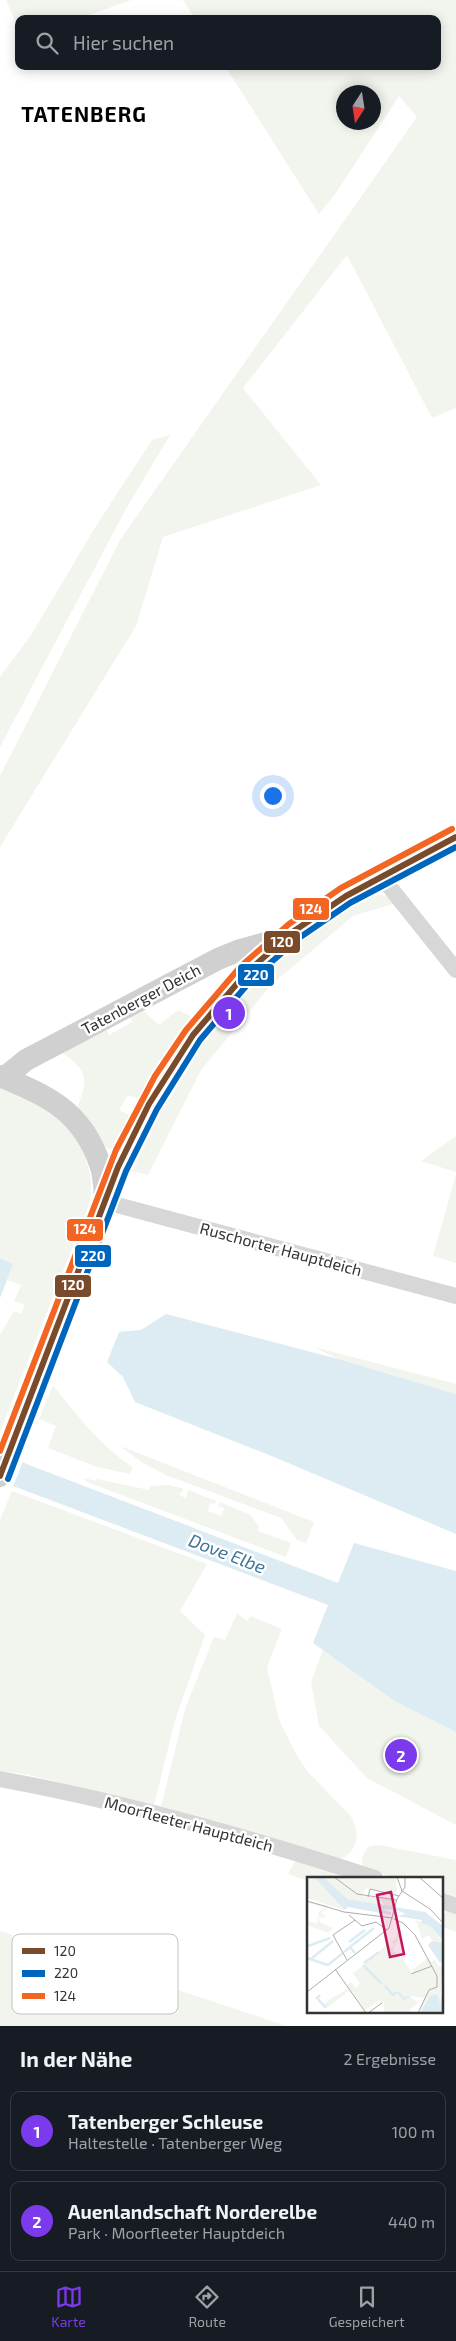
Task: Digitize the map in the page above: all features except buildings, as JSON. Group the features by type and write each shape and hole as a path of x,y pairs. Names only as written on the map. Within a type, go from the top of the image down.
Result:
{"street":[{"path":"0,1476 123,1156 146,1110 178,1054 242,976 315,916 380,875 456,837"},
{"path":"380,875 456,970"},
{"name":"Tatenberger Deich","path":"2,1077 26,1060 218,959 240,950 287,938"},
{"name":"Tatenberger Deich","path":"2,1077 46,1096 65,1109 78,1123 101,1165 106,1202"},
{"name":"Ruschorter Hauptdeich","path":"106,1202 456,1296"},
{"name":"Moorfleeter Hauptdeich","path":"0,1779 66,1792 155,1814 372,1877"},
{"path":"444,1902 456,1906"}],"shaded area":[{"path":"6,0 131,0 89,15 15,15 15,21"},
{"path":"183,0 456,0 456,408 432,418 347,255 243,388 321,485 163,537 136,626 0,847 0,776 120,540 417,117 399,96 381,124 381,85 336,85 336,130 377,130 336,193 319,214 228,70 441,70 441,15 192,15"},
{"path":"170,435 126,509 0,747 0,677 31,635 96,526 152,440"},
{"path":"374,894 387,896 396,903 353,916 271,985 201,1070 148,1175 132,1171 183,1065 240,995 304,937 352,903"},
{"path":"142,1010 159,1025 178,1010 191,1016 171,1044 138,1099 128,1095 119,1110 129,1115 113,1151 101,1144 77,1108 83,1089 84,1076 77,1065 61,1052 105,1027 109,1035 132,1022 130,1016"},
{"path":"0,1087 40,1105 61,1120 73,1135 83,1153 90,1172 91,1191 87,1210 0,1432 0,1335 14,1311 21,1314 25,1305 14,1301 21,1285 7,1280 13,1264 0,1258"},
{"path":"456,1136 456,1172 421,1161"},
{"path":"456,1174 456,1263 433,1256"},
{"path":"314,1347 456,1384 456,1394 338,1359"},
{"path":"53,1385 80,1419 100,1440 133,1467 130,1474 97,1467 48,1448 56,1426 39,1419"},
{"path":"120,1446 314,1522 306,1543 297,1540 281,1518 166,1475 143,1463"},
{"path":"84,1478 149,1490 151,1486 169,1485 184,1489 179,1495 186,1498 188,1490 216,1501 215,1504 210,1503 208,1511 221,1516 224,1508 218,1506 220,1502 251,1515 259,1527 258,1531 291,1543 286,1557 87,1482"},
{"path":"12,1491 207,1564 180,1611 205,1635 175,1720 154,1805 25,1774 0,1771 0,1520"},
{"path":"237,1613 247,1621 251,1616 282,1629 267,1667 279,1720 296,1754 308,1772 350,1815 353,1821 357,1834 355,1845 341,1859 161,1807 185,1709 214,1637 225,1640"},
{"path":"323,1650 396,1702 456,1732 456,1825 367,1778 319,1726 311,1682"},
{"path":"379,1845 456,1860 456,1898 444,1894 444,1877 390,1876 362,1864 362,1858 367,1847"},
{"path":"296,1860 340,1873 342,1877 307,1877 307,1881 288,1874"},
{"path":"446,1911 456,1913 456,1932 444,1928 444,1914"},
{"path":"0,1931 12,1935 12,2014 178,2014 178,1990 287,2026 0,2026"}],"water":[{"path":"0,1258 13,1264 0,1298"},
{"path":"166,1314 338,1359 456,1394 456,1534 274,1457 135,1402 123,1377 107,1362 119,1332 141,1330"},
{"name":"Dove Elbe","path":"0,1450 29,1465 338,1583 354,1543 456,1571 456,1732 396,1702 313,1643 328,1605 0,1481"}],"pier":[{"path":"1,1448 24,1459 13,1487 0,1483"}],"transit line":[{"name":"124","path":"0,1451 116,1150 155,1076 186,1030 241,966 289,924 341,888 452,829"},
{"name":"120","path":"0,1476 118,1167 149,1104 193,1035 247,972 294,931 346,896 456,837"},
{"name":"220","path":"8,1479 126,1171 157,1109 200,1040 253,978 299,938 350,903 456,847"}],"place":[{"name":"Tatenberger Schleuse","path":"229,1013"},
{"name":"Auenlandschaft Norderelbe","path":"401,1755"}],"district":[{"name":"TATENBERG","path":"84,115"}]}
